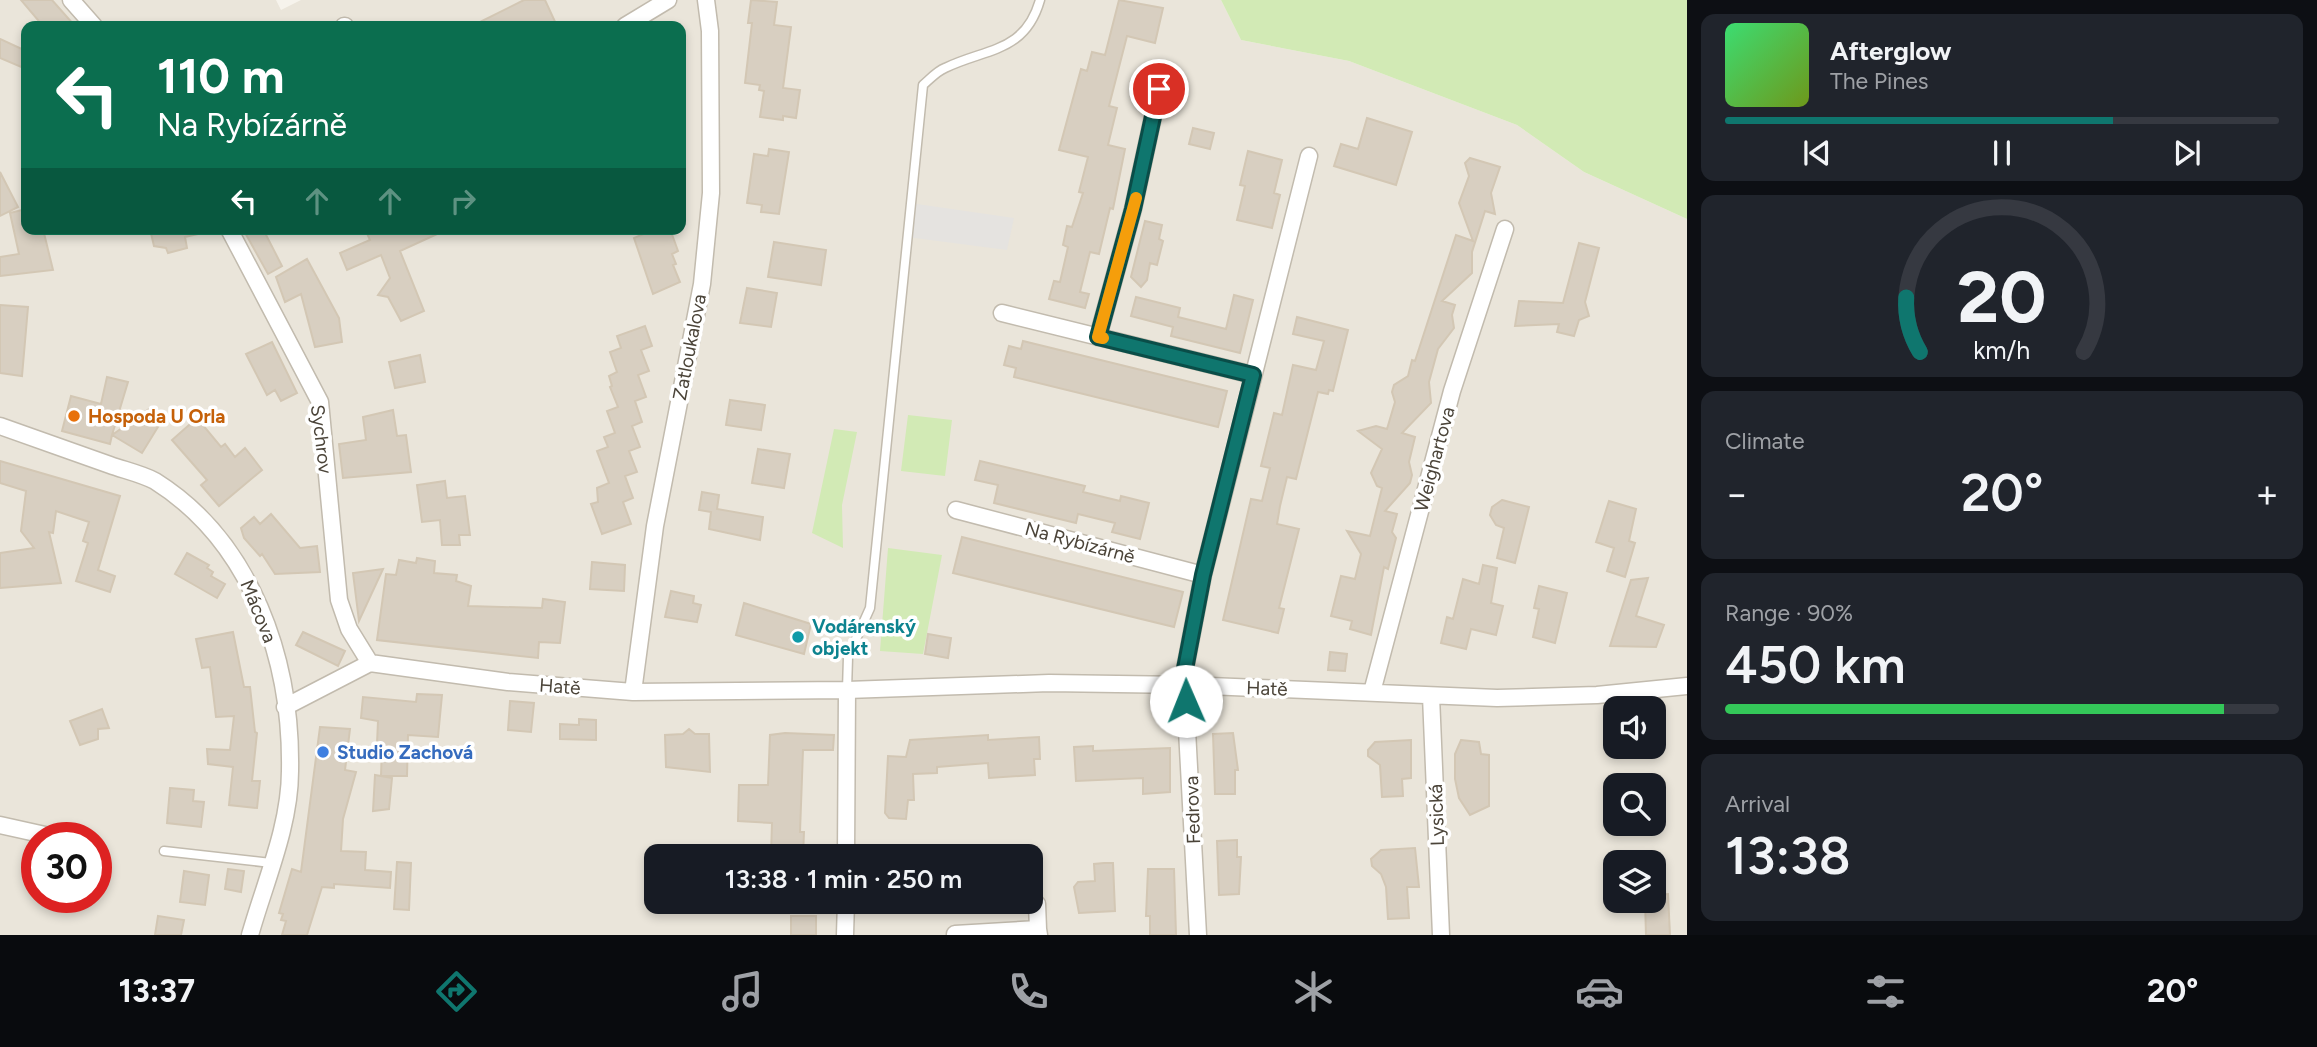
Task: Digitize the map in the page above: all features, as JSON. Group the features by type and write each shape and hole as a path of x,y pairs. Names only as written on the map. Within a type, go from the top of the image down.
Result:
{"street":[{"path":"71,0 90,21"},
{"path":"633,21 668,0"},
{"name":"Zatloukalova","path":"633,692 655,526 702,284 711,193 710,31 706,0"},
{"path":"1098,337 1133,209 1159,89"},
{"path":"1185,685 1203,575 1309,156"},
{"name":"Weighartova","path":"1372,692 1452,391 1505,229"},
{"name":"Sychrov","path":"232,235 320,402 339,600 349,629 370,663"},
{"path":"1002,313 1253,375"},
{"name":"Mácova","path":"0,426 154,481 211,526 247,578 275,645 285,707 290,771 285,816 250,935"},
{"name":"Na Rybízárně","path":"956,510 1203,575"},
{"path":"285,707 370,663"},
{"name":"Hatě","path":"370,663 508,682 633,692 847,690 1049,683 1185,685 1497,698 1597,695 1687,686"},
{"name":"Fedrova","path":"1185,685 1198,935"},
{"path":"846,844 847,690"},
{"name":"Lysická","path":"1431,696 1441,935"},
{"path":"0,825 21,830"},
{"path":"845,935 846,914"},
{"path":"955,934 1039,932 1038,914"}],"lane":[{"path":"847,690 848,657 870,608 923,85 944,68 998,51 1013,41 1027,26 1040,0"},
{"path":"164,851 271,863"}],"shaded area":[{"path":"0,0 276,0 281,10 301,0 1221,0 1241,40 1349,61 1517,125 1584,172 1687,219 1687,935 0,935"},
{"path":"910,203 1014,218 1007,250 907,237"}],"green space":[{"path":"1221,0 1687,0 1687,219 1584,172 1517,125 1349,61 1241,40"},
{"path":"908,415 952,420 945,476 901,471"},
{"path":"834,429 857,432 842,505 843,548 812,533"},
{"path":"888,548 942,555 923,654 880,651"}],"building":[{"path":"21,0 52,0 71,21 39,21"},
{"path":"524,0 545,0 555,21 482,21"},
{"path":"751,0 777,2 774,25 791,27 783,88 800,90 796,118 783,116 783,120 760,117 764,91 759,90 760,85 745,83 752,23 748,23"},
{"path":"1119,0 1163,8 1155,43 1127,36 1109,106 1117,108 1108,145 1125,149 1113,209 1110,208 1099,254 1090,252 1080,292 1089,294 1085,308 1049,299 1054,281 1060,282 1068,247 1063,245 1067,226 1072,227 1083,193 1079,192 1088,157 1059,150 1081,69 1087,71 1092,52 1105,55"},
{"path":"0,39 21,49 21,67 0,58"},
{"path":"1367,118 1412,132 1396,185 1334,166 1341,144 1358,149"},
{"path":"1193,128 1214,133 1210,149 1189,144"},
{"path":"769,149 789,152 779,214 761,212 762,205 747,203 754,154 768,156"},
{"path":"1248,151 1282,160 1274,193 1280,195 1272,228 1237,220 1245,186 1240,185"},
{"path":"1470,158 1500,167 1491,193 1495,214 1485,211 1472,252 1472,273 1442,301 1455,305 1452,315 1454,328 1438,349 1429,382 1431,403 1402,433 1415,437 1409,462 1412,475 1410,483 1385,511 1397,514 1392,532 1396,538 1388,569 1384,567 1371,635 1350,629 1352,621 1331,616 1341,576 1355,579 1361,554 1347,531 1370,536 1382,488 1377,486 1371,473 1382,449 1358,431 1376,426 1387,429 1395,402 1392,392 1394,385 1408,376 1412,360 1415,361 1456,235 1473,241 1459,203 1469,176 1465,163"},
{"path":"0,172 18,207 0,216"},
{"path":"21,210 21,235 44,235 53,270 0,276 0,257 19,254 10,213"},
{"path":"1145,221 1162,225 1159,239 1163,241 1157,265 1150,263 1147,280 1141,287 1131,277"},
{"path":"151,235 194,235 185,237 187,248 168,253 166,248 154,246"},
{"path":"246,235 266,235 282,266 268,274"},
{"path":"368,235 435,235 400,251 424,311 401,321 388,297 378,295 390,278 381,255 347,270 340,253 370,240"},
{"path":"641,235 672,235 678,251 672,254 676,264 673,265 680,282 653,294 634,238"},
{"path":"774,242 826,250 821,285 768,277"},
{"path":"1579,243 1599,248 1585,302 1589,316 1579,320 1574,336 1557,332 1559,324 1515,326 1519,301 1563,303"},
{"path":"307,259 339,318 342,342 315,347 301,294 285,302 276,277"},
{"path":"747,288 777,293 771,327 740,323"},
{"path":"1234,295 1253,300 1240,353 1171,336 1173,327 1131,316 1136,297 1180,308 1178,317 1226,329"},
{"path":"0,305 28,307 22,376 0,373"},
{"path":"1297,317 1348,330 1333,391 1329,390 1328,394 1318,392 1296,479 1287,477 1280,506 1277,524 1299,529 1279,608 1284,609 1278,633 1223,620 1251,499 1262,501 1270,468 1261,466 1274,413 1282,415 1293,365 1316,370 1324,341 1293,334"},
{"path":"645,326 652,346 641,350 649,371 638,375 646,397 635,401 642,422 632,426 640,447 629,451 637,472 625,476 633,498 623,502 631,524 602,534 591,504 598,502 597,488 609,483 597,451 608,447 604,437 615,433 607,411 618,407 610,387 609,376 617,372 610,352 621,348 617,336"},
{"path":"1023,341 1227,391 1218,427 1014,377 1016,368 1004,365 1009,346 1021,349"},
{"path":"272,342 297,393 281,401 275,390 267,395 246,354"},
{"path":"420,355 425,382 395,388 389,362"},
{"path":"107,377 128,382 110,444 62,431 71,396 101,404"},
{"path":"730,400 765,405 761,430 726,425"},
{"path":"152,407 161,422 142,453 112,435"},
{"path":"393,410 397,436 406,435 411,472 343,478 339,444 366,440 363,417"},
{"path":"197,418 221,447 225,444 235,457 245,448 262,470 219,506 201,485 207,480 172,440"},
{"path":"758,449 790,454 784,488 752,483"},
{"path":"0,461 120,496 98,570 115,576 110,592 76,581 88,543 83,541 89,522 56,511 53,533 49,532 61,583 0,588 0,553 34,548 21,531 26,491 0,483"},
{"path":"980,461 1085,486 1083,492 1120,501 1121,496 1149,503 1140,539 1112,532 1115,523 1078,514 1076,523 994,503 998,485 975,480"},
{"path":"445,481 447,498 465,496 470,535 459,535 460,545 442,545 440,520 422,522 417,485"},
{"path":"702,492 719,495 717,509 763,517 760,540 709,529 711,512 699,510"},
{"path":"1502,500 1529,507 1515,563 1497,558 1504,528 1496,525 1490,515 1492,507"},
{"path":"1609,501 1636,509 1629,541 1635,543 1625,577 1607,571 1614,548 1596,542"},
{"path":"271,514 300,548 317,546 320,572 275,574 262,554 260,556 244,538 241,528 254,517 260,524"},
{"path":"962,537 1183,592 1174,627 953,573"},
{"path":"187,553 209,565 207,568 213,572 211,576 225,584 217,598 175,574"},
{"path":"417,558 435,561 434,573 457,575 456,581 471,586 468,606 542,608 543,599 565,602 560,643 539,642 538,658 377,640 386,574 396,575 399,560 416,563"},
{"path":"592,562 625,565 624,591 590,589"},
{"path":"1483,565 1497,568 1491,603 1503,606 1496,635 1471,629 1466,649 1441,643 1447,617 1453,619 1463,579 1479,584"},
{"path":"383,569 359,621 353,573"},
{"path":"1648,578 1636,616 1664,625 1656,647 1610,646 1631,580"},
{"path":"1539,586 1567,593 1555,643 1533,637 1539,609 1534,608"},
{"path":"671,591 694,596 693,603 701,605 697,622 665,617"},
{"path":"744,603 811,624 804,654 736,635"},
{"path":"233,632 244,687 250,687 257,733 252,781 260,781 257,808 229,805 233,767 208,764 207,749 230,750 234,716 216,717 210,667 202,668 196,639"},
{"path":"303,632 345,651 338,666 296,645"},
{"path":"928,634 951,638 948,658 925,654"},
{"path":"1330,652 1347,654 1345,671 1328,670"},
{"path":"417,694 442,695 438,737 408,735 407,776 381,776 382,745 377,744 378,721 361,718 363,697 416,702"},
{"path":"510,701 534,703 531,732 508,730"},
{"path":"102,709 109,728 98,729 98,739 80,745 70,721"},
{"path":"579,719 596,720 596,740 560,739 560,724 579,725"},
{"path":"320,727 350,729 345,770 356,772 343,819 341,851 366,852 365,870 391,872 390,888 334,884 334,888 322,887 307,935 282,935 286,921 281,920 283,914 279,913 292,869 301,872"},
{"path":"689,729 695,734 709,734 710,772 666,767 665,735 683,734"},
{"path":"1233,733 1238,770 1235,770 1235,794 1215,794 1213,734"},
{"path":"770,735 834,735 833,750 803,750 800,832 804,832 804,844 771,844 772,823 738,821 739,785 768,785"},
{"path":"988,735 988,740 1039,737 1040,759 1034,759 1035,775 989,778 988,763 937,767 937,773 913,774 914,800 908,800 906,819 889,818 885,813 888,756 906,757 910,740"},
{"path":"1411,740 1411,778 1402,779 1403,796 1382,797 1380,765 1368,756 1368,750 1375,742"},
{"path":"1461,740 1479,742 1481,754 1489,755 1489,806 1470,815 1459,798 1455,779 1455,754"},
{"path":"1093,746 1093,751 1170,748 1170,792 1143,794 1143,778 1076,781 1074,747"},
{"path":"375,775 392,778 389,809 373,811"},
{"path":"170,788 194,790 193,801 204,802 201,827 167,823"},
{"path":"1237,840 1237,857 1241,857 1239,894 1219,895 1217,841"},
{"path":"1415,848 1419,887 1407,887 1409,918 1388,919 1386,887 1381,874 1372,866 1371,859 1381,850"},
{"path":"397,862 411,863 409,910 394,909"},
{"path":"1113,863 1115,911 1079,913 1074,887 1078,882 1095,881 1094,864"},
{"path":"228,869 244,871 241,892 225,889"},
{"path":"1148,869 1174,869 1176,935 1150,935 1150,916 1146,916"},
{"path":"184,871 209,875 205,905 180,902"},
{"path":"1666,894 1670,935 1646,935 1645,913 1666,913"},
{"path":"158,916 184,920 181,935 155,935"},
{"path":"791,916 816,916 816,935 791,935"}],"slow traffic":[{"path":"1103,338 1098,337 1136,198"}],"place":[{"name":"Hospoda U Orla","path":"74,416"},
{"name":"Vodárenský objekt","path":"798,637"},
{"name":"Studio Zachová","path":"323,752"}],"route":[{"path":"1159,89 1133,209 1098,337 1253,375 1203,575 1184,674 1186,701"}]}
